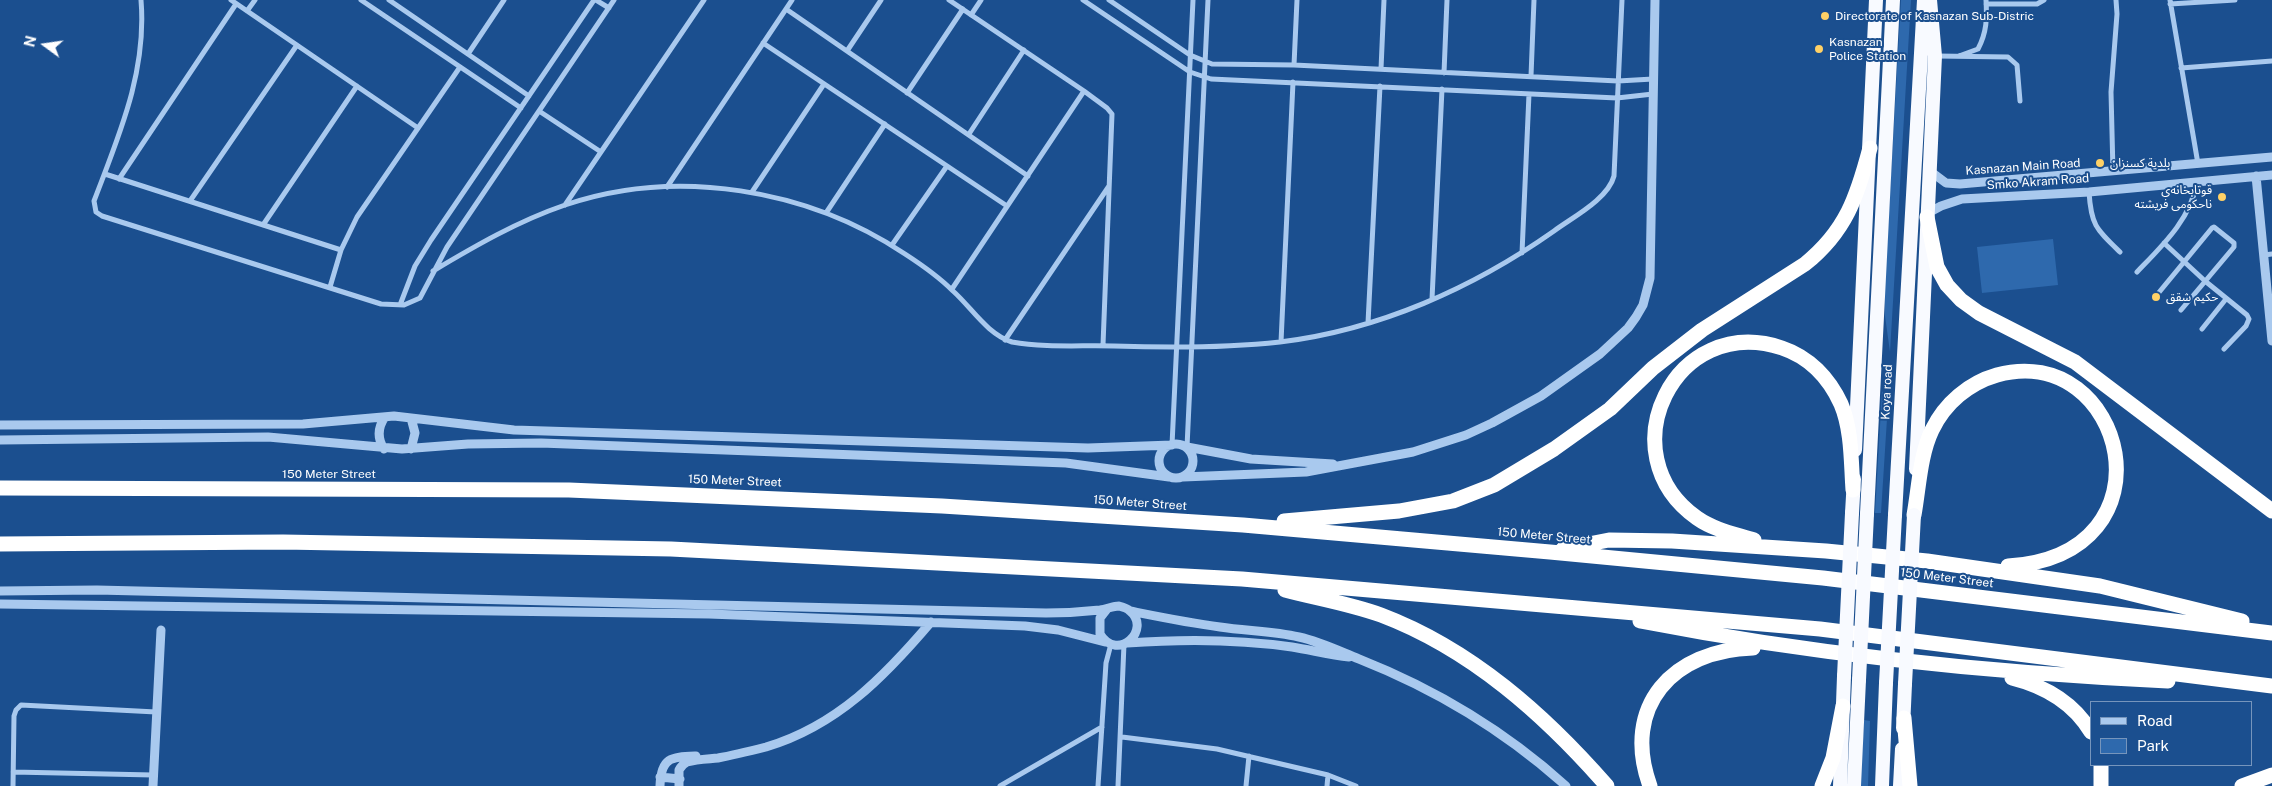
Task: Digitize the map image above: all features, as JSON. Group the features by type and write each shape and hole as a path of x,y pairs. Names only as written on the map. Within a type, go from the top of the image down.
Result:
{"highway":[{"path":"1840,786 1876,0"},
{"name":"Koya road","path":"1854,786 1893,0"},
{"name":"Koya road","path":"1882,786 1886,683 1924,0"},
{"path":"1900,786 1935,56 1930,0"},
{"path":"1243,525 1399,511 1453,500 1494,485 1554,449 1610,409 1653,368 1696,334 1792,273 1817,254 1838,230 1847,216 1860,187 1870,148"},
{"path":"1928,215 1937,266 1947,285 1961,300 1979,313 2075,362 2272,511"},
{"path":"1782,548 1719,529 1698,519 1681,504 1665,480 1656,451 1655,425 1667,389 1688,365 1717,348 1752,343 1789,350 1810,364 1828,382 1845,417 1853,490"},
{"path":"1914,515 1926,445 1940,416 1962,393 1990,378 2020,372 2050,376 2077,389 2100,412 2114,444 2116,478 2107,511 2089,535 2065,553 2051,559 2024,565 1977,568"},
{"name":"150 Meter Street","path":"0,488 569,490 860,501 1243,525 1823,578 2272,631"},
{"path":"1550,552 1609,540 1681,541 1918,560 2130,592 2272,631"},
{"path":"0,544 283,542 671,549 1242,579 1820,629 2272,686"},
{"path":"1242,579 1380,615 1439,642 1497,682 1546,720 1607,786"},
{"path":"1545,605 1791,648 2091,678 2272,686"},
{"path":"1650,786 1643,766 1640,746 1642,726 1649,706 1660,689 1674,674 1702,657 1726,650 1791,648"},
{"path":"1976,668 2043,688 2069,705 2081,716 2090,730"},
{"path":"1822,786 1833,758 1843,706"},
{"path":"1904,718 1910,786"},
{"path":"2101,766 2101,786"},
{"path":"2242,786 2272,775"}],"street":[{"path":"141,0 142,32 136,80 128,110 94,201 96,212 102,216 381,304 400,305 412,303 420,298 433,271 614,0"},
{"path":"247,11 255,0"},
{"path":"362,0 521,108"},
{"path":"389,0 529,96"},
{"path":"468,54 504,0"},
{"path":"400,305 422,253 595,0 609,8"},
{"path":"565,205 704,0"},
{"path":"667,187 792,0"},
{"path":"847,51 881,0"},
{"path":"971,15 981,0"},
{"path":"1083,0 1190,72 1205,78 1617,98 1653,94"},
{"path":"1109,0 1190,55 1206,63 1294,65 1618,80 1653,79"},
{"path":"1172,445 1193,0"},
{"path":"1183,477 1193,466 1192,456 1187,447 1208,0"},
{"path":"1294,65 1298,0"},
{"path":"1381,69 1384,0"},
{"path":"1444,73 1447,0"},
{"path":"1531,76 1534,0"},
{"path":"433,271 512,228 565,205 606,195 667,187 709,188 752,192 826,213 892,245 952,289 991,331 1005,340 1020,344 1192,348 1281,342 1326,334 1368,323 1432,299 1522,253 1603,196 1609,189 1614,176 1622,0"},
{"path":"0,440 268,437 411,449 492,443 601,445 1066,463 1169,477 1294,473 1413,452 1458,438 1492,424 1562,384 1600,354 1628,328 1643,305 1650,278 1655,0"},
{"path":"1953,57 1978,49 1984,38 1987,23 1986,2 2037,4 2044,0"},
{"path":"2113,172 2111,92 2116,0"},
{"path":"2198,164 2170,2 2235,0"},
{"path":"952,1 1084,91 1112,114 1103,345"},
{"path":"119,179 234,2 418,128"},
{"path":"786,9 1028,176"},
{"path":"907,92 963,9"},
{"path":"763,43 1007,206"},
{"path":"190,201 297,45"},
{"path":"968,134 1024,50"},
{"path":"1935,56 2004,56 2012,60 2017,65 2020,101"},
{"path":"2181,68 2272,60"},
{"path":"330,287 341,250 361,210 460,67"},
{"path":"1281,342 1293,82"},
{"path":"752,192 824,84"},
{"path":"263,225 357,86"},
{"path":"1368,323 1380,86"},
{"path":"1432,299 1442,89"},
{"path":"952,289 1084,91"},
{"path":"1522,253 1530,94"},
{"path":"539,111 601,152"},
{"path":"826,213 885,124"},
{"name":"Kasnazan Main Road","path":"1930,171 1940,180 1953,184 2113,172 2272,157"},
{"path":"892,245 948,166"},
{"path":"105,174 341,250"},
{"name":"Smko Akram Road","path":"1928,215 1941,206 1962,199 2089,192 2272,175"},
{"path":"2256,176 2268,254 2272,341"},
{"path":"2137,272 2164,243 2192,204 2197,182"},
{"path":"1005,340 1110,186"},
{"path":"2089,192 2092,217 2096,227 2120,252"},
{"path":"2156,296 2214,227 2234,242 2234,247 2181,310"},
{"path":"2164,243 2226,299 2247,314 2249,320 2246,326 2224,349"},
{"path":"2202,329 2226,299"},
{"path":"0,425 303,424 385,417 411,418 514,430 1088,448 1172,445 1259,460 1338,465"},
{"path":"384,448 379,435 380,425 385,417"},
{"path":"411,418 415,433 411,449"},
{"path":"1169,477 1162,470 1159,460 1163,450 1172,445"},
{"path":"0,591 97,590 1046,613 1107,609 1119,606 1130,611 1217,627 1297,636 1338,649 1393,672 1438,694 1475,717 1524,752 1566,786"},
{"path":"0,604 709,614 931,622 1042,628 1075,633 1109,643 1125,644 1186,640 1247,642 1294,647 1357,658"},
{"path":"1107,609 1100,618 1098,629 1103,639 1109,643"},
{"path":"1125,644 1132,639 1137,628 1136,621 1130,611"},
{"path":"737,755 676,757 666,762 662,769 660,782 679,783 679,770 687,762 737,755 768,746 801,734 828,720 853,703 876,682 899,660 931,622"},
{"path":"153,786 161,630"},
{"path":"1098,786 1109,643"},
{"path":"1118,786 1122,737 1125,644"},
{"path":"13,786 14,716 16,710 21,706 156,712"},
{"path":"1000,786 1102,727"},
{"path":"1122,737 1217,749 1328,775 1356,786"},
{"path":"1246,786 1249,756"},
{"path":"13,772 153,775"},
{"path":"1327,786 1328,775"},
{"path":"1340,786 1341,779"}],"green space":[{"path":"1901,0 1911,0 1890,352 1885,316 1885,280"},
{"path":"2053,239 2058,285 1982,293 1977,247"},
{"path":"1882,391 1888,403 1881,513 1875,513"},
{"path":"1864,720 1870,721 1868,786 1860,786"}],"place":[{"name":"Directorate of Kasnazan Sub-Distric","path":"1825,16"},
{"name":"Kasnazan Police Station","path":"1819,49"},
{"name":"بلدية كسنزان","path":"2100,163"},
{"name":"قوتابخانەی ناحکومی فریشتە","path":"2222,197"},
{"name":"حكيم شقق","path":"2156,297"}]}
